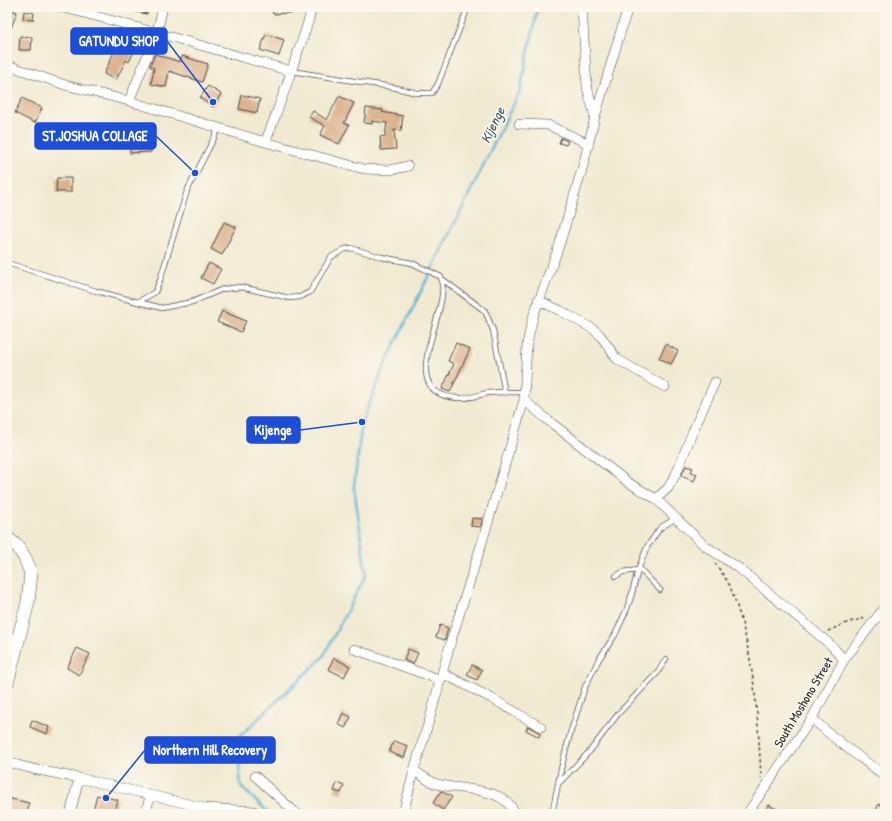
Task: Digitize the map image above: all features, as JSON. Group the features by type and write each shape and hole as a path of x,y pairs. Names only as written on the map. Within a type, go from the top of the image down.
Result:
{"street":[{"path":"60,7 75,9 291,71"},
{"path":"129,101 157,32 163,7"},
{"path":"265,142 277,114 291,71 307,30 312,7"},
{"path":"582,7 587,87 595,118"},
{"path":"403,814 441,676 524,396 527,344 532,317 559,246 584,166 595,118 628,7"},
{"path":"7,65 65,85 129,101 265,142 364,169 390,170 408,166"},
{"path":"520,124 548,125 589,144"},
{"path":"538,300 593,329 600,335 617,359 665,387"},
{"path":"656,499 668,488 676,474 693,430 715,382"},
{"path":"524,396 549,421 629,483 656,499 704,544 740,569 832,646 844,660"},
{"path":"7,538 18,548 25,558 31,573 28,602 7,683"},
{"name":"South Moshono Street","path":"747,814 761,791 812,718 844,660 885,607"},
{"path":"354,650 441,676 491,698 541,727"},
{"path":"812,718 829,735 885,776"},
{"path":"7,762 205,808 254,811"},
{"path":"414,770 423,777 440,785 492,793 506,802 514,810 515,814"},
{"path":"255,776 296,814"},
{"path":"70,814 79,778"},
{"path":"146,814 150,795"}],"lane":[{"path":"291,71 392,87 417,93 432,93 438,84 468,7"},
{"path":"138,302 155,292 187,191 219,128"},
{"path":"7,263 96,291 162,308 192,302 223,289 241,287 289,298 300,297 310,292 331,257 345,249 351,248 381,257 408,261 441,277 485,311 493,330 505,393"},
{"path":"441,277 443,284 441,298 427,354 426,374 428,383 433,391 442,395 458,398 488,393 505,393 524,396"},
{"path":"552,814 570,734 585,687 626,612 632,597 638,569 647,547 660,528 676,518"},
{"path":"616,576 623,572 638,569"},
{"path":"638,569 660,590"},
{"path":"558,784 590,751 618,714 658,672 666,659"}],"path":[{"path":"704,544 732,590 750,653 759,739 761,791"},
{"path":"819,635 862,618 876,618"}],"building":[{"path":"128,7 148,7 147,14 128,10"},
{"path":"272,7 302,7 302,12 273,14"},
{"path":"7,8 17,12 8,36 7,36"},
{"path":"24,11 34,13 33,20 23,19"},
{"path":"266,34 284,40 279,56 260,50"},
{"path":"20,36 32,37 31,50 19,50"},
{"path":"119,41 135,49 129,62 126,60 116,80 104,74"},
{"path":"155,54 180,62 182,56 208,64 202,82 169,71 166,87 151,84 154,68 150,66"},
{"path":"208,86 221,94 213,107 200,98"},
{"path":"242,95 260,99 257,113 239,109"},
{"path":"339,96 354,103 344,123 349,125 339,144 320,135 325,126 309,117 313,111 327,120"},
{"path":"22,98 42,108 35,123 15,113"},
{"path":"366,108 383,110 382,112 403,116 401,131 394,130 396,149 381,150 380,137 385,136 387,123 372,121 372,124 364,123"},
{"path":"129,130 151,130 151,152 130,153"},
{"path":"76,138 89,141 87,149 74,146"},
{"path":"561,138 568,141 566,145 559,143"},
{"path":"57,178 71,178 71,192 56,192"},
{"path":"224,222 236,227 222,255 211,249"},
{"path":"209,263 221,269 213,284 201,278"},
{"path":"222,311 246,321 241,332 217,322"},
{"path":"456,343 470,349 450,392 442,389 454,364 448,361"},
{"path":"666,344 678,351 671,364 659,358"},
{"path":"686,466 693,468 691,472 697,474 694,481 681,476"},
{"path":"472,518 483,519 480,527 471,526"},
{"path":"440,625 448,628 445,640 436,637"},
{"path":"77,648 90,654 79,675 67,668"},
{"path":"408,649 418,653 413,664 404,660"},
{"path":"334,658 350,666 344,677 328,669"},
{"path":"472,665 482,670 477,680 467,675"},
{"path":"343,713 351,717 345,728 338,724"},
{"path":"32,720 49,727 47,734 30,727"},
{"path":"528,726 540,733 539,737 526,730"},
{"path":"394,741 408,746 404,758 389,752"},
{"path":"337,783 344,786 341,793 334,791"},
{"path":"441,791 452,797 443,810 433,803"},
{"path":"97,795 118,800 114,814 105,814 93,811"},
{"path":"7,798 29,803 27,814 7,814"},
{"path":"879,804 885,808 885,814 874,814"},
{"path":"769,805 785,814 764,814"}],"waterway":[{"name":"Kijenge","path":"270,814 241,787 237,739 323,657 366,575 354,486 362,422 385,364 520,91 538,7"}],"place":[{"name":"GATUNDU SHOP","path":"213,102"},
{"name":"ST.JOSHUA COLLAGE","path":"195,173"},
{"name":"Kijenge","path":"362,422"},
{"name":"Northern Hill Recovery","path":"106,798"}]}
